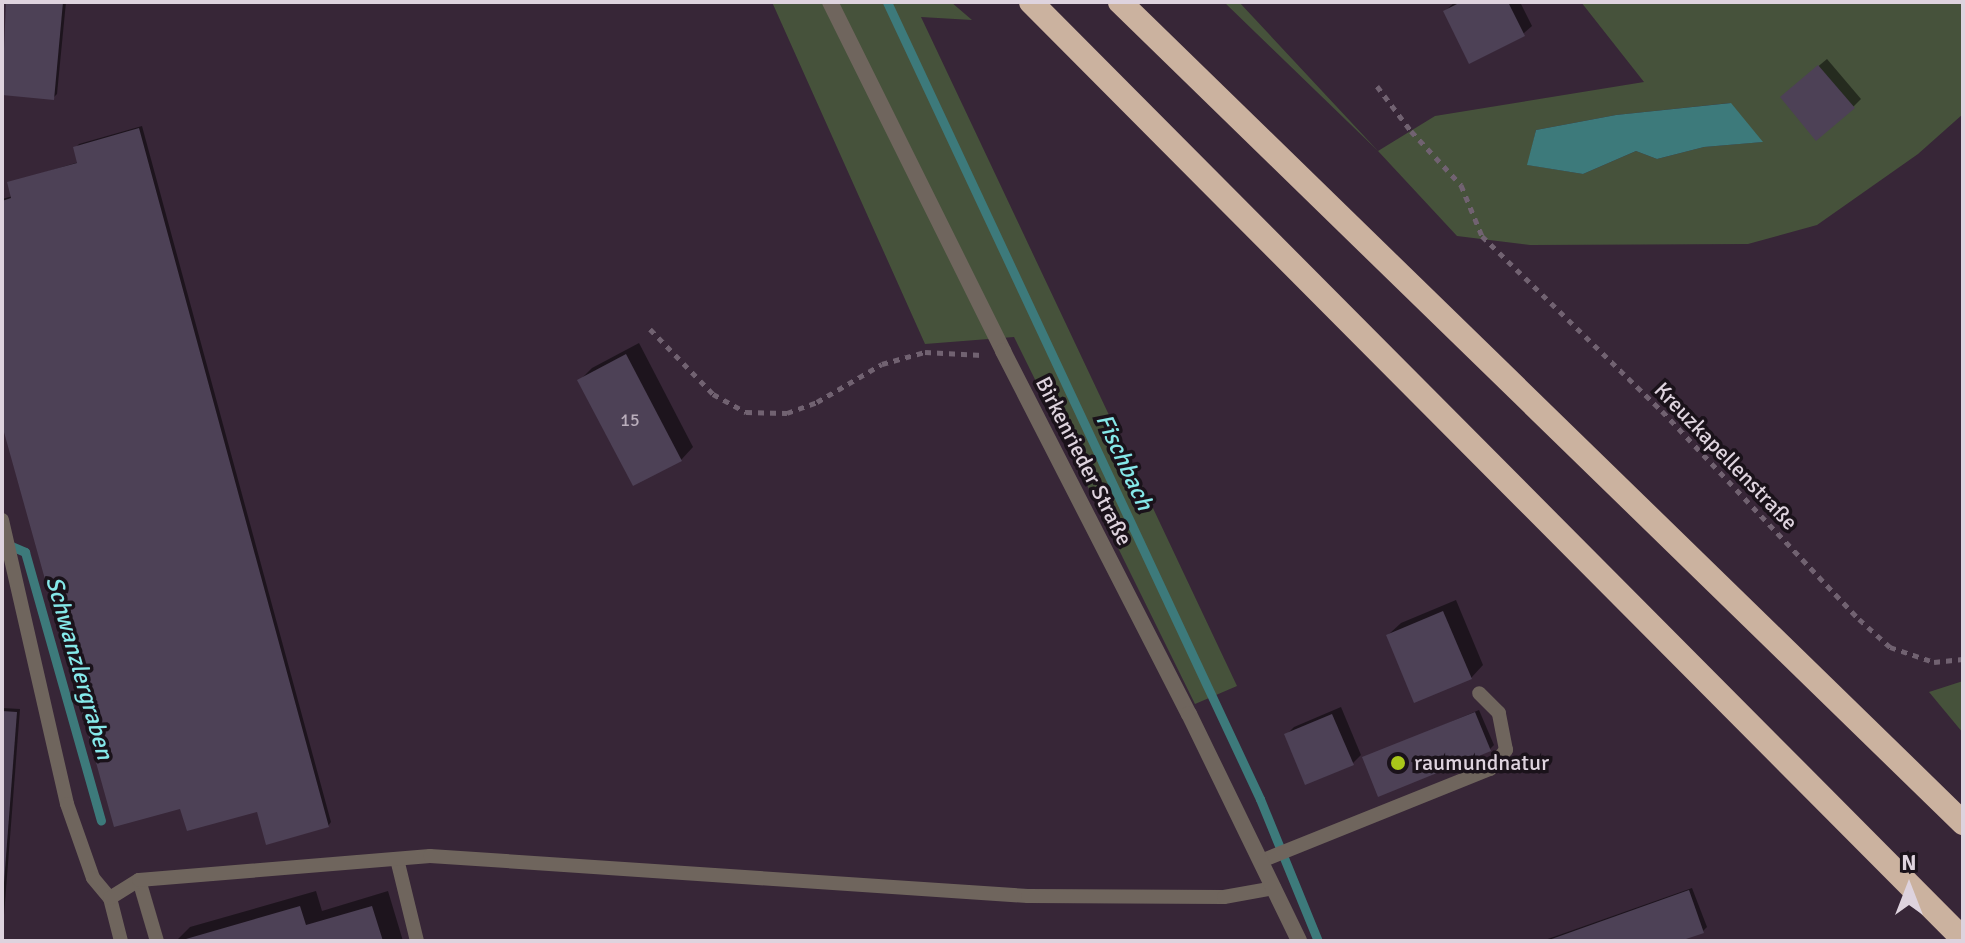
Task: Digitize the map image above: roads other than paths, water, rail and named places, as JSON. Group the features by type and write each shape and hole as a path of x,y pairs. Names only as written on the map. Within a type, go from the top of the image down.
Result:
{"highway":[{"path":"1031,2 1963,939"},
{"path":"1120,2 1963,823"}],"street":[{"name":"Birkenrieder Straße","path":"830,2 1262,861 1299,941"}],"lane":[{"path":"2,520 67,804 93,878 110,898 121,941"},
{"path":"1262,861 1490,769 1506,750 1499,713 1479,693"},
{"path":"110,898 139,880 430,856 1028,896 1224,897 1274,888"},
{"path":"397,859 417,941"},
{"path":"139,880 157,941"}],"waterway":[{"name":"Fischbach","path":"887,2 1260,799 1318,941"},
{"name":"Schwanzlergraben","path":"4,543 25,552 101,820"}],"place":[{"name":"raumundnatur","path":"1398,763"}]}
